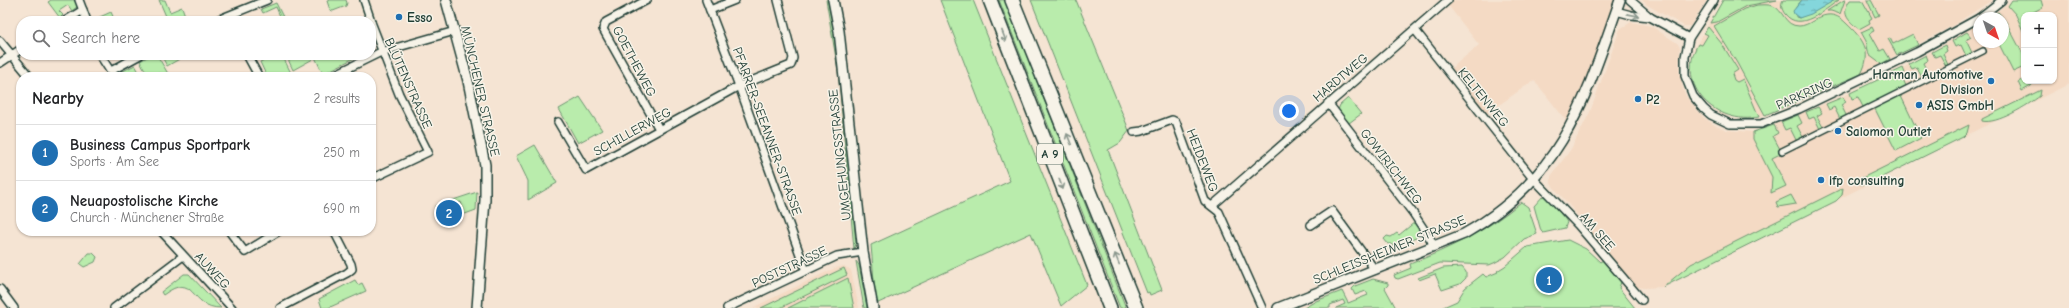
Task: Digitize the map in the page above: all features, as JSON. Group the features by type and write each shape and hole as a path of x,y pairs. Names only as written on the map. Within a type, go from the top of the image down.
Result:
{"highway":[{"name":"A 9","path":"990,0 1110,308"},
{"name":"A 9","path":"1012,0 1136,308"},
{"path":"1018,13 1020,0"}],"street":[{"path":"79,0 85,16"},
{"path":"232,16 267,0"},
{"name":"BLÜTENSTRASSE","path":"364,0 369,16"},
{"name":"MÜNCHENER STRASSE","path":"446,0 478,125 485,165 485,200 477,308"},
{"name":"GOETHEWEG","path":"647,0 606,22 603,29 659,129"},
{"name":"PFARRER-SEEANNER-STRASSE","path":"706,0 740,86 806,271"},
{"path":"710,10 735,0"},
{"name":"SCHILLERWEG","path":"558,122 586,170 740,86 791,65 793,58 778,0"},
{"name":"UMGEHUNGSSTRASSE","path":"833,0 839,31 863,252 873,308"},
{"name":"HARDTWEG","path":"1212,206 1328,103 1415,30 1448,0"},
{"name":"SCHLEISSHEIMER STRASSE","path":"1278,308 1434,247 1482,224 1519,196 1535,180 1568,132 1581,104 1620,0"},
{"path":"1630,0 1650,17 1690,38"},
{"name":"PARKRING","path":"1714,0 1690,38 1685,58 1685,76 1693,96 1704,109 1720,120 1730,124 1761,124 1819,100 1917,52 1973,21"},
{"name":"PARKRING","path":"1987,12 2002,0"},
{"path":"73,16 83,10"},
{"path":"1616,11 1650,17"},
{"name":"KELTENWEG","path":"1415,30 1535,180"},
{"path":"376,54 455,31"},
{"name":"BLÜTENSTRASSE","path":"376,36 398,94 428,152 376,177"},
{"path":"0,41 16,59"},
{"path":"1782,151 1982,51"},
{"path":"0,63 16,52"},
{"path":"17,60 26,72"},
{"path":"103,60 111,72"},
{"path":"115,72 133,60"},
{"path":"250,60 257,72"},
{"path":"340,72 365,60"},
{"name":"GOWIRICHWEG","path":"1328,103 1414,212 1434,247"},
{"name":"HEIDEWEG","path":"1134,132 1142,132 1172,120 1176,122 1205,201 1219,212 1227,227 1262,308"},
{"name":"AM SEE","path":"1535,180 1578,225 1642,300"},
{"path":"1311,225 1332,211 1375,270"},
{"name":"AUWEG","path":"165,236 232,308"},
{"path":"233,236 245,252 271,236"},
{"path":"280,308 352,269 351,264 337,236"},
{"name":"POSTSTRASSE","path":"727,308 837,256 863,252"},
{"path":"114,308 183,256"},
{"path":"0,289 14,308"}],"shaded area":[{"path":"1444,0 1624,0 1572,128 1534,80 1485,115 1449,70 1479,45"},
{"path":"1642,0 1707,0 1690,26 1684,26 1647,5"},
{"path":"1723,0 1992,0 1952,26 1861,74 1765,115 1746,119 1724,115 1715,110 1708,104 1695,87 1692,62 1694,49"},
{"path":"2012,0 2069,0 2069,84 1663,287 1636,287 1551,184 1551,176 1571,149 1590,112 1620,29 1631,22 1651,26 1677,43 1680,47 1679,72 1687,98 1703,117 1716,126 1727,130 1753,132 1774,125 1850,93 1903,68 1973,27 1973,48 2009,48 2009,12 1997,12"},
{"path":"844,266 851,270 859,308 752,308 835,268"}],"green space":[{"path":"51,0 75,0 78,6 72,11 68,5 59,11 63,15 58,16 48,2"},
{"path":"159,0 165,0 170,12 182,7 185,16 166,16"},
{"path":"346,0 347,3 346,6 333,11 330,10 327,1"},
{"path":"826,0 830,0 841,69 856,244 854,249 838,70"},
{"path":"940,0 973,0 1087,285 1061,306 1031,233 876,304 871,245 1010,181"},
{"path":"999,0 1005,0 1126,308 1120,308"},
{"path":"1031,0 1076,0 1129,131 1120,143 1108,150 1162,290 1150,295 1149,292 1147,293"},
{"path":"1723,0 1777,0 1746,6 1717,22 1710,23"},
{"path":"1783,0 1802,0 1796,7 1796,17 1799,18 1835,0 1839,0 1812,18 1805,21 1798,21 1791,19 1785,14 1782,9"},
{"path":"1844,0 1840,14 1827,11"},
{"path":"1850,0 1862,0 1872,18 1869,20 1870,23 1859,29 1851,22 1846,13 1847,5"},
{"path":"1867,0 1871,0 1879,15 1875,17"},
{"path":"2012,0 2041,0 2043,7 2033,12 2021,12 2021,26 2016,15 2008,6"},
{"path":"276,3 282,16 280,16 276,7 263,13 261,9"},
{"path":"1757,5 1767,5 1777,8 1787,21 1799,26 1803,26 1827,15 1833,15 1840,18 1857,34 1864,46 1866,59 1861,74 1765,115 1737,63 1714,26 1744,9"},
{"path":"111,12 113,16 102,16"},
{"path":"1708,27 1722,44 1738,70 1732,74 1734,80 1737,82 1743,79 1759,117 1743,118 1728,115 1715,109 1704,100 1696,88 1692,74 1692,60 1698,44 1702,45 1708,35 1704,33"},
{"path":"1872,27 1874,31 1870,33 1880,51 1884,49 1890,59 1881,64 1869,55 1866,41 1861,32"},
{"path":"2009,28 2021,50 2021,68 2013,72 2001,48 2009,48"},
{"path":"1967,32 1971,37 1966,40 1973,55 1967,58 1961,45 1955,47 1952,41"},
{"path":"1913,34 1918,45 1897,55 1888,39 1890,38 1893,44"},
{"path":"1945,45 1947,51 1943,54 1949,67 1947,68 1940,55 1935,57 1932,52"},
{"path":"1926,55 1928,60 1923,63 1930,77 1923,80 1917,67 1912,69 1909,64"},
{"path":"160,60 167,72 146,72 140,61"},
{"path":"164,60 178,60 167,66"},
{"path":"264,60 284,60 290,72 265,72 260,62"},
{"path":"288,60 311,60 293,70"},
{"path":"316,60 350,60 327,72 322,72"},
{"path":"135,65 139,72 121,72"},
{"path":"1903,68 1905,73 1901,75 1907,88 1864,109 1858,97 1852,99 1850,93"},
{"path":"2021,80 2021,84 2032,84 2022,91 2018,82"},
{"path":"2041,90 2040,96 2012,113 1996,120 1982,121 1982,119"},
{"path":"1900,94 1921,138 1896,151 1874,107"},
{"path":"580,97 602,130 578,143 559,109"},
{"path":"1843,97 1846,102 1841,105 1847,117 1841,121 1834,107 1829,110 1826,104"},
{"path":"1348,98 1361,114 1349,123 1338,110 1340,105"},
{"path":"1818,107 1822,113 1817,116 1824,129 1821,131 1814,117 1809,119 1806,112"},
{"path":"1798,115 1802,123 1797,126 1804,139 1797,142 1790,128 1785,130 1781,122"},
{"path":"1774,125 1778,133 1773,136 1782,153 1772,158 1786,186 1771,193 1772,177 1753,139 1753,132"},
{"path":"1969,125 1967,133 1963,137 1870,183 1862,185 1856,181"},
{"path":"535,145 557,183 528,200 528,181 516,156"},
{"path":"1843,188 1842,195 1836,201 1663,287 1691,264"},
{"path":"477,192 476,210 465,214 461,202 436,210 435,206"},
{"path":"1791,195 1796,204 1778,207 1776,202"},
{"path":"1543,196 1547,197 1565,219 1567,222 1565,228 1543,233 1541,231 1534,206"},
{"path":"1521,202 1528,207 1537,234 1524,239 1505,257 1489,265 1440,263 1398,279 1395,278 1394,275 1411,268 1410,264 1440,252 1468,238 1482,230"},
{"path":"1415,222 1421,231 1421,236 1393,247 1392,244 1388,244 1384,239 1387,236 1391,237 1397,233 1399,235"},
{"path":"1568,240 1586,249 1600,262 1603,260 1621,282 1619,288 1635,308 1441,308 1457,301 1465,288 1483,274 1486,277 1498,272 1497,271 1527,247"},
{"path":"89,253 93,253 97,257 95,262 84,267 80,264"},
{"path":"856,261 859,265 867,308 864,308"},
{"path":"1462,267 1466,272 1466,278 1460,284 1442,290 1435,274 1419,280 1418,278 1443,268"},
{"path":"844,268 847,275 780,308 761,308"},
{"path":"184,274 189,274 221,308 210,306 203,302 188,288 182,286 174,288 163,295 161,292"},
{"path":"848,278 854,308 788,308"},
{"path":"1373,279 1388,283 1385,288 1396,308 1336,308 1345,304 1343,300 1330,305 1330,308 1304,308 1316,301 1342,291 1348,303 1368,295 1366,291 1355,295 1352,289 1355,286"},
{"path":"355,280 358,285 362,283 366,291 328,308 322,308 319,299"}],"water":[{"path":"1802,0 1835,0 1811,14 1799,18 1793,11"}],"place":[{"name":"Esso","path":"399,17"},
{"name":"Harman Automotive Division","path":"1991,81"},
{"name":"P2","path":"1638,99"},
{"name":"ASIS GmbH","path":"1919,105"},
{"name":"Salomon Outlet","path":"1838,131"},
{"name":"ifp consulting","path":"1821,180"},
{"name":"Neuapostolische Kirche","path":"449,213"},
{"name":"Business Campus Sportpark","path":"1549,280"}]}
